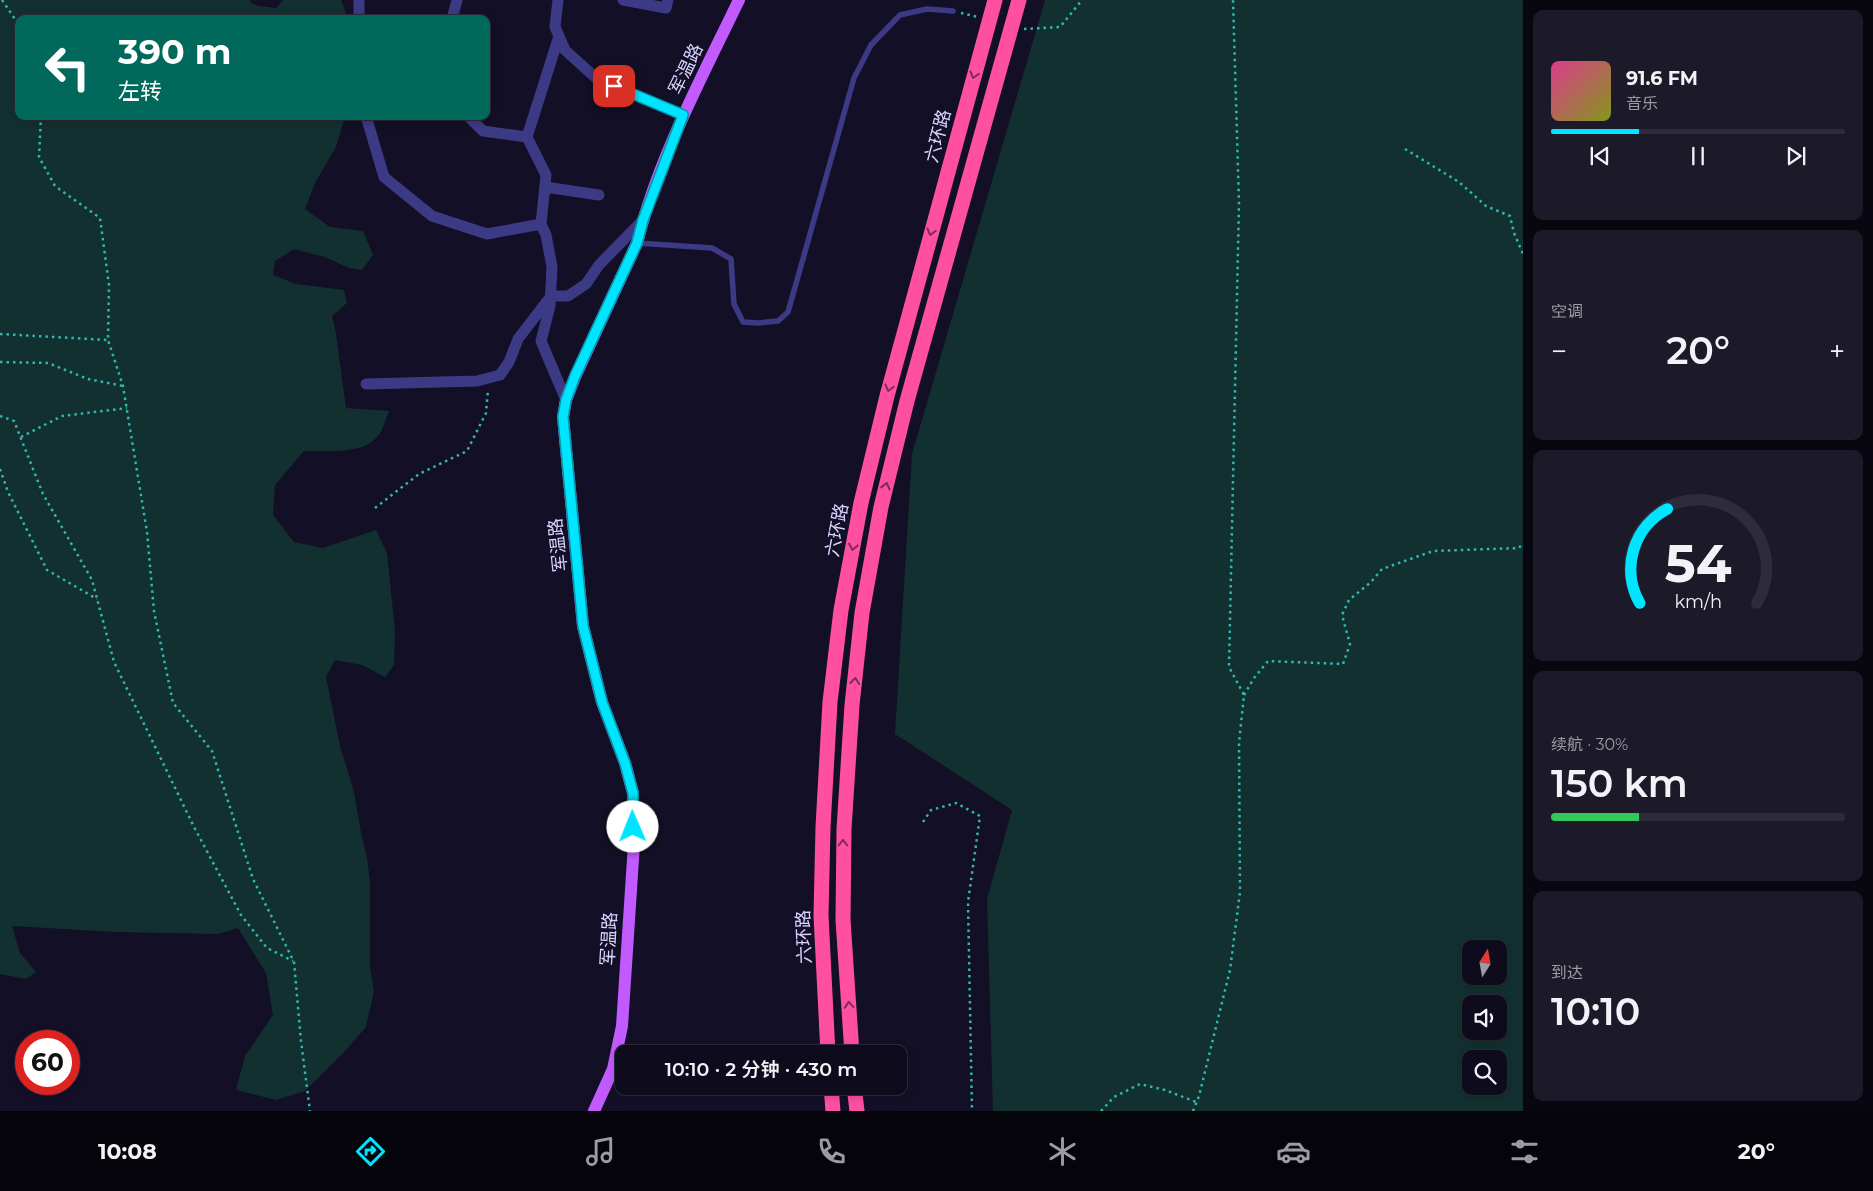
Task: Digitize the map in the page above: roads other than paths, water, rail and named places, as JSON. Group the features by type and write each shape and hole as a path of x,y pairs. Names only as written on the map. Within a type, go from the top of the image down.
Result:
{"highway":[{"name":"六环路","path":"828,1045 821,915 823,827 830,702 841,610 861,503 887,396 994,1"},
{"path":"851,1045 843,920 844,828 852,705 862,613 881,507 907,401 1018,4"},
{"path":"831,1095 833,1111"},
{"path":"855,1095 857,1111"}],"main road":[{"name":"军温路","path":"594,1111 613,1069 622,1026 634,844 633,793 625,763 602,702 583,626 563,417 566,400 575,376 637,243 643,220 683,115 739,0"}],"street":[{"path":"359,0 359,15"},
{"path":"453,15 456,0"},
{"path":"558,0 555,27 565,50 597,79 683,115"},
{"path":"623,0 666,8 668,0"},
{"path":"559,36 527,137 546,175 541,224 546,235 552,267 550,306 541,341 566,400"},
{"path":"367,120 384,177 432,216 487,234 541,224"},
{"path":"472,120 483,131 527,137"},
{"path":"545,187 599,195"},
{"path":"551,296 568,296 586,284 599,265 643,220"},
{"path":"366,384 476,381 500,375 509,362 518,340 551,296"}],"lane":[{"path":"637,243 712,248 731,259 734,304 743,322 778,321 788,312 854,78 871,46 900,15 928,9 953,11"}]}
